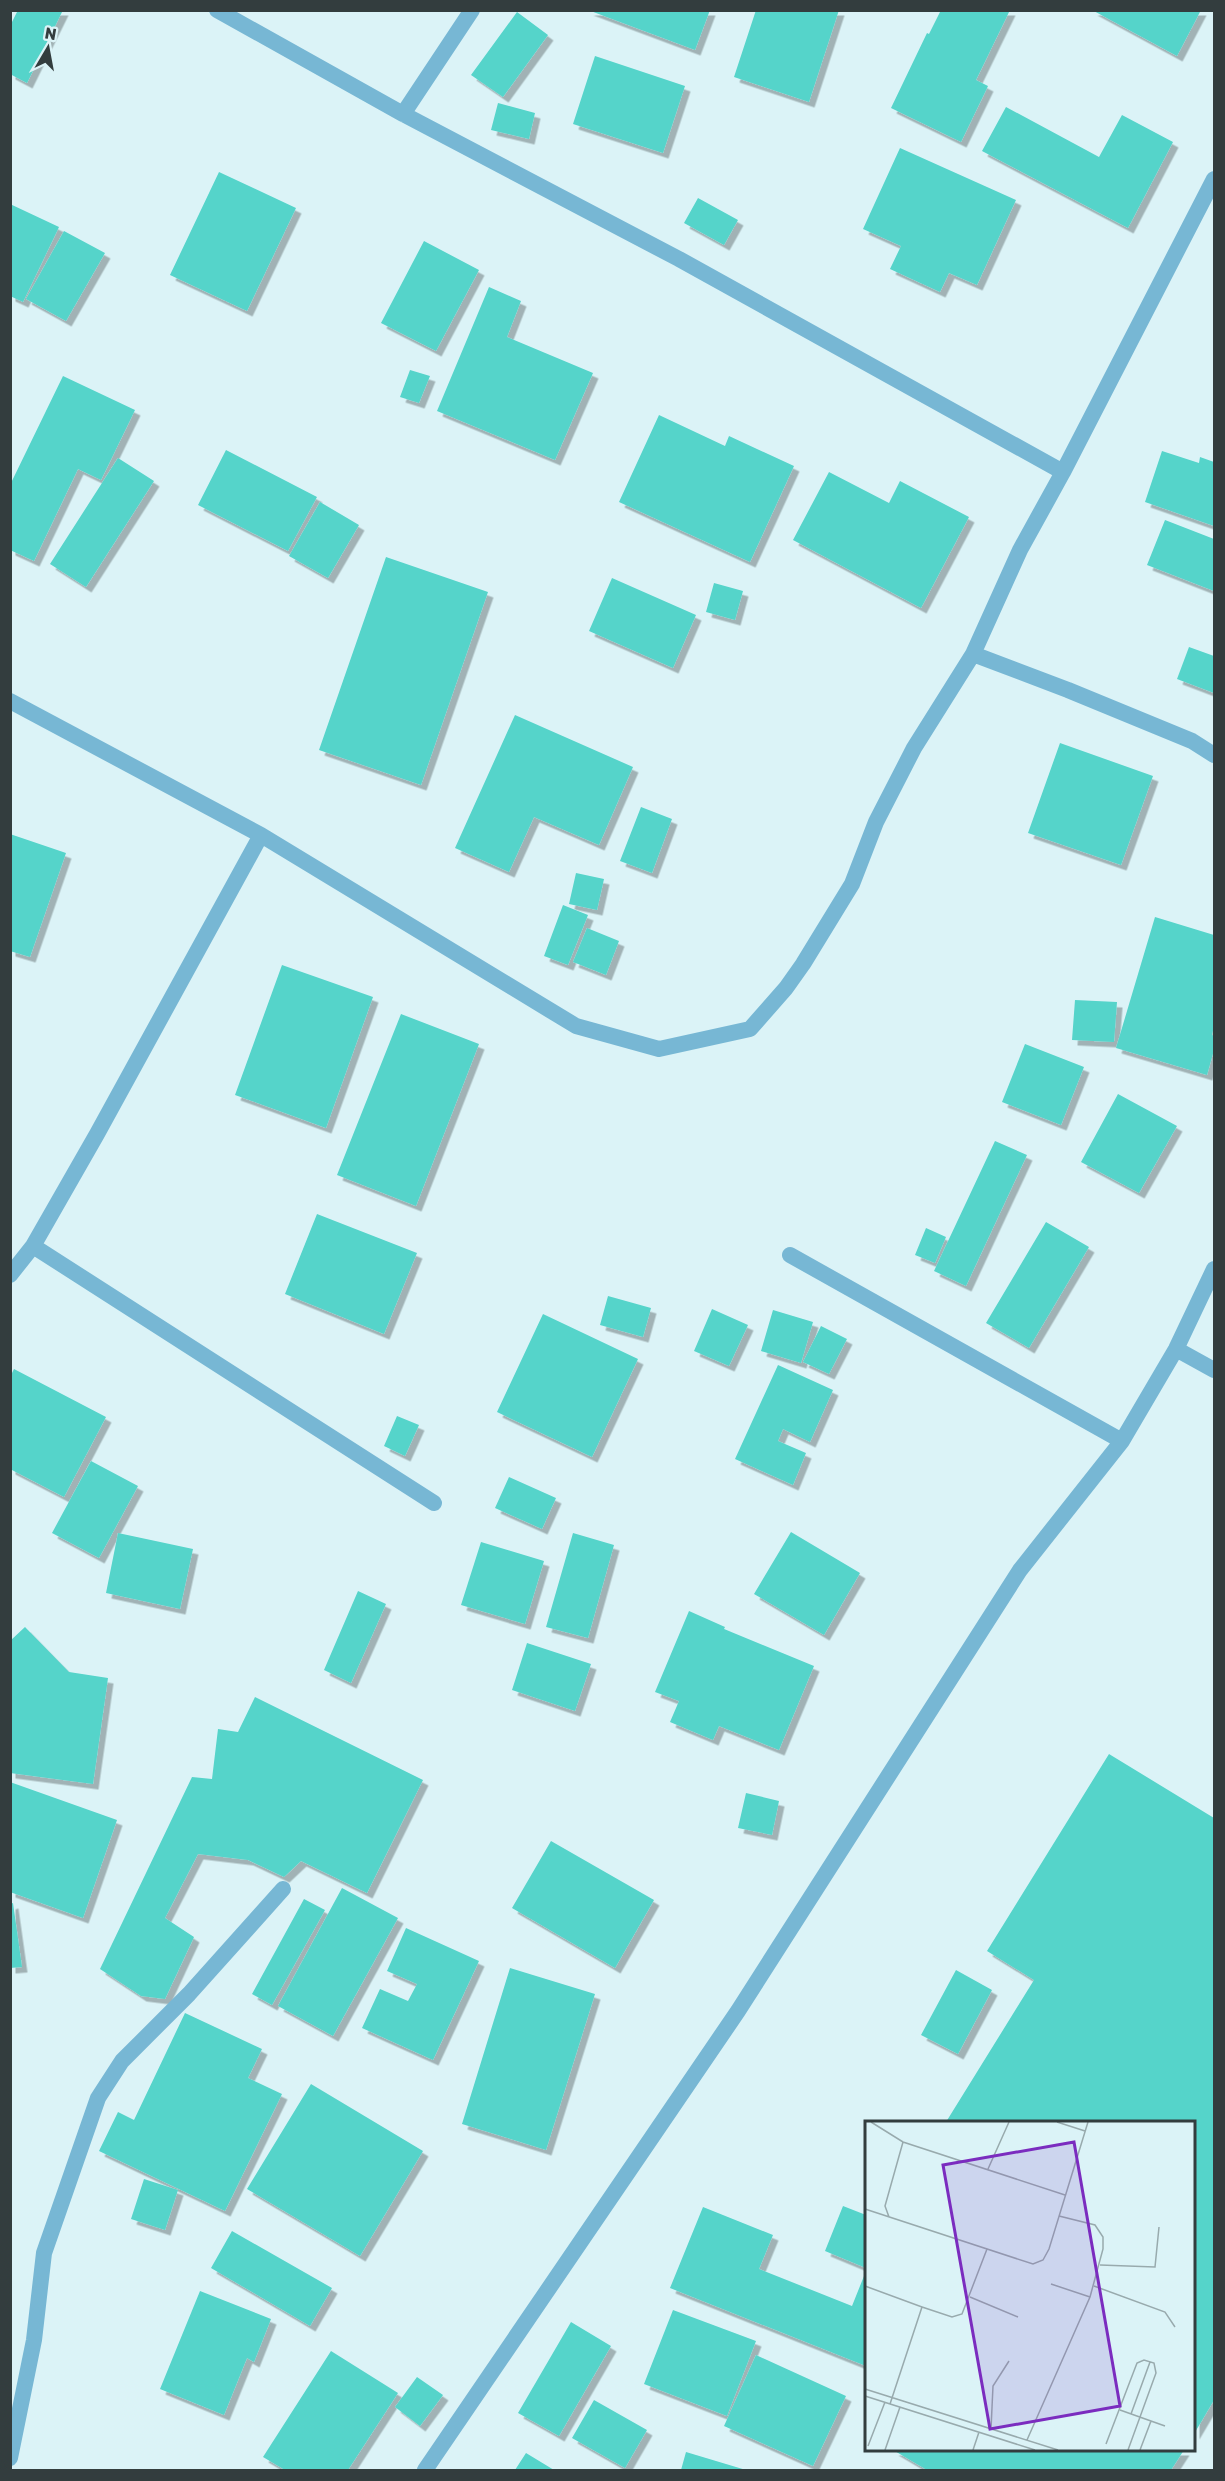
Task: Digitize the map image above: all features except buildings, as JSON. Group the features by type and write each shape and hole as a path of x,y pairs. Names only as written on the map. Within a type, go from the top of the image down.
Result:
{"street":[{"path":"217,10 403,114 679,259 1064,472"},
{"path":"403,114 472,10"},
{"path":"10,701 261,835 576,1026 659,1049 750,1029 786,988 852,884 876,822 914,748 973,654 1020,550 1064,472 1215,179"},
{"path":"973,654 1161,728 1192,741 1215,755"},
{"path":"10,1275 33,1246 261,835"},
{"path":"33,1246 434,1503"},
{"path":"790,1255 1122,1441"},
{"path":"425,2470 738,2011 1020,1570 1122,1441 1176,1349 1215,1269"},
{"path":"1176,1349 1215,1370"},
{"path":"10,2457 34,2340 44,2253 98,2098 122,2061 189,1994 283,1889"}]}
